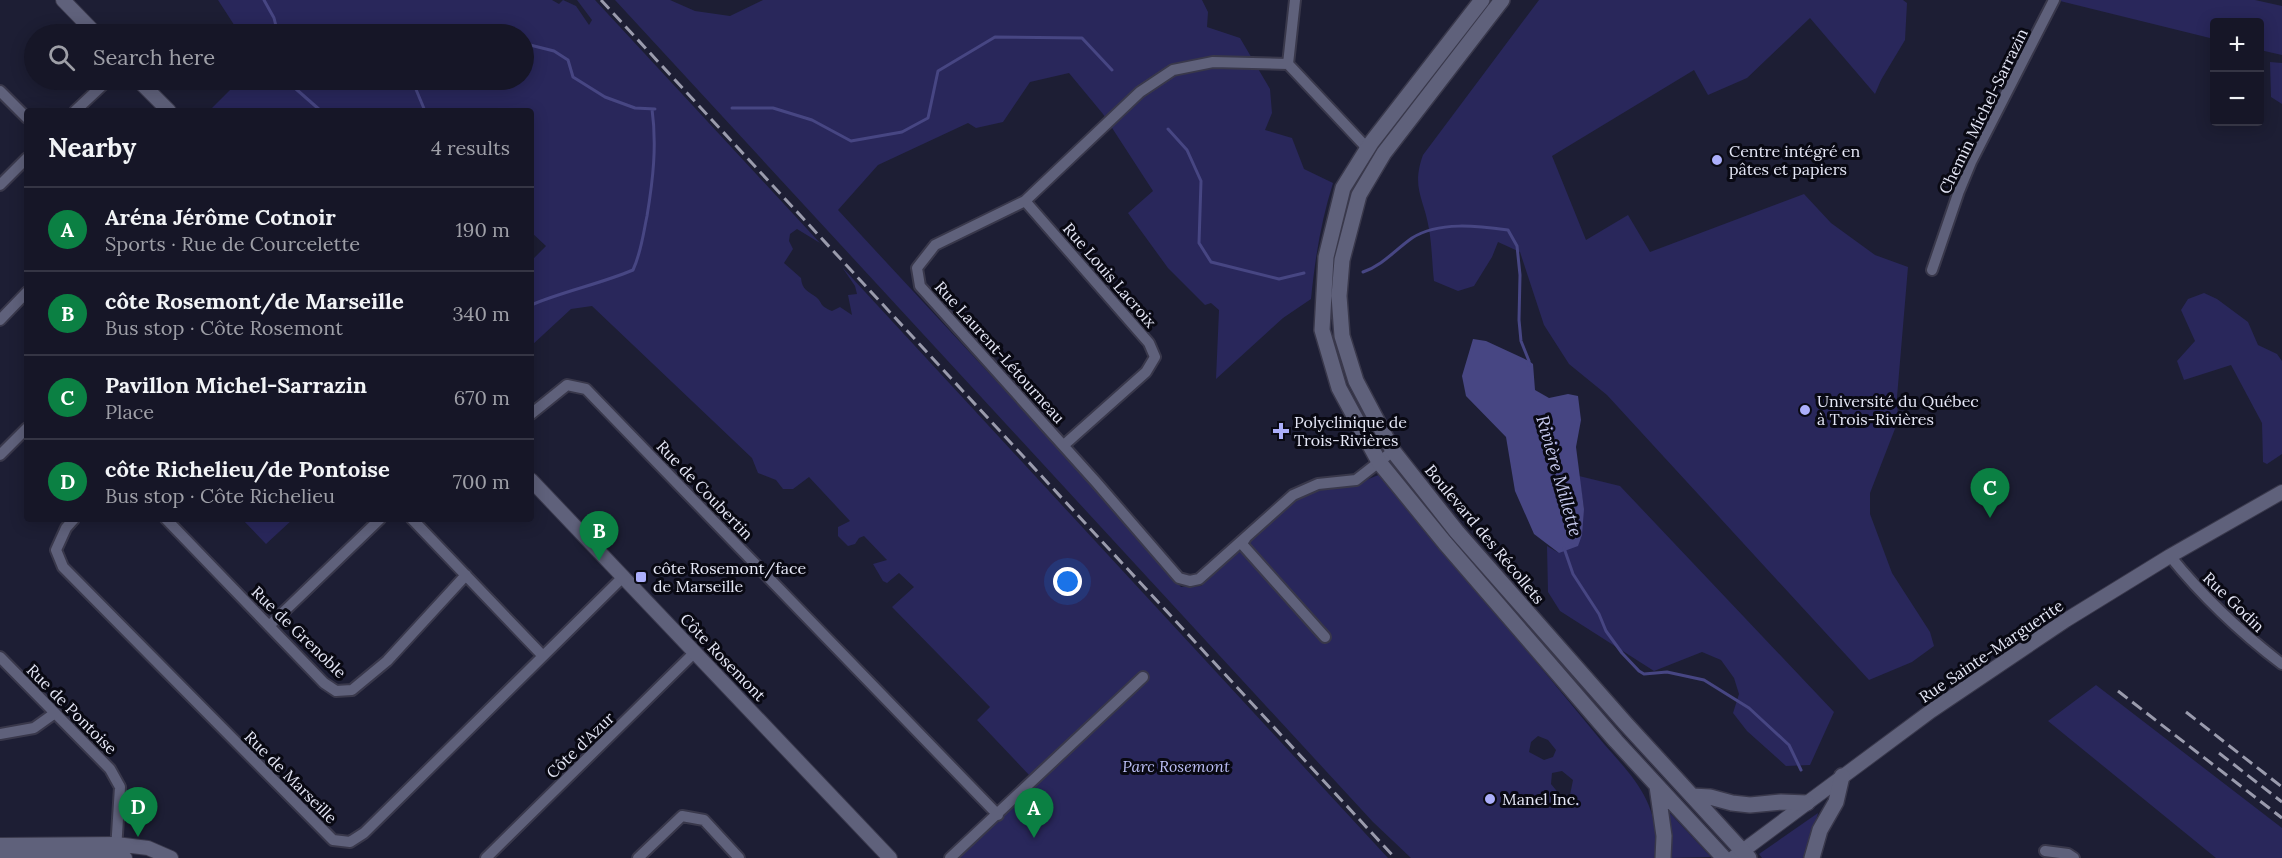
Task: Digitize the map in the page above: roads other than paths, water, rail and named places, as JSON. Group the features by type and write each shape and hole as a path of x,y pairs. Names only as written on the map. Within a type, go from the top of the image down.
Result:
{"main road":[{"path":"1482,0 1367,148 1343,188 1326,257 1322,330 1339,388 1379,462 1444,543 1657,786 1724,858"},
{"name":"Boulevard des Récollets","path":"1502,0 1384,153 1359,195 1342,260 1339,296 1342,336 1356,381 1394,451 1457,532 1692,796 1742,856"},
{"path":"1812,858 1820,830 1836,802 1842,777"},
{"path":"1657,786 1664,836 1663,858"},
{"path":"1692,796 1710,797 1750,806 1781,802 1807,803"}],"street":[{"path":"63,0 86,24"},
{"path":"1295,0 1288,64 1367,148"},
{"name":"Chemin Michel-Sarrazin","path":"1932,270 1971,162 2054,0"},
{"name":"Rue Laurent-Létourneau","path":"1288,64 1213,62 1173,70 1140,92 1025,201 935,245 917,268 920,286 1179,578 1190,581 1199,579 1293,495 1318,484 1356,480 1379,462"},
{"path":"78,108 97,90"},
{"path":"148,90 167,108"},
{"path":"0,91 24,115"},
{"path":"0,184 24,161"},
{"name":"Rue Louis Lacroix","path":"1025,201 1149,343 1155,357 1146,372 1064,446"},
{"path":"0,320 24,295"},
{"name":"Rue de Coubertin","path":"534,412 567,385 586,388 998,815"},
{"path":"0,455 24,431"},
{"path":"1379,462 1394,451"},
{"name":"Côte Rosemont","path":"534,483 890,858"},
{"name":"Rue Sainte-Marguerite","path":"1742,856 1807,803 1931,711 2066,620 2170,556 2282,492"},
{"name":"Rue de Marseille","path":"71,522 56,550 63,567 333,840 350,842 364,833 623,577"},
{"name":"Rue de Grenoble","path":"169,522 324,682 336,691 352,690 387,661 466,575"},
{"path":"269,626 377,522"},
{"path":"415,522 543,656"},
{"path":"1241,543 1325,636"},
{"name":"Rue Godin","path":"2170,556 2195,586 2237,628 2282,664"},
{"name":"Côte d'Azur","path":"486,858 695,652"},
{"name":"Rue de Pontoise","path":"0,657 110,769 120,787 119,853"},
{"path":"950,858 1143,677"},
{"path":"0,734 34,728 55,713"},
{"path":"638,858 682,816 704,820 739,858"},
{"path":"2,852 119,853 147,848 171,858"},
{"path":"495,849 503,858"},
{"path":"2045,851 2068,854 2074,858"}],"water":[{"path":"1473,339 1486,341 1533,364 1535,390 1549,398 1568,394 1578,396 1581,420 1576,447 1584,509 1582,535 1578,546 1559,553 1534,534 1515,491 1506,437 1466,396 1462,376"}],"waterway":[{"name":"Rivière Millette","path":"264,0 276,24"},
{"name":"Rivière Millette","path":"732,108 773,108 812,120 851,141 902,132 928,118 938,71 995,37 1082,38 1112,70"},
{"name":"Rivière Millette","path":"534,46 554,51 568,60 573,77 605,97 635,108 655,109"},
{"name":"Rivière Millette","path":"297,90 318,108"},
{"name":"Rivière Millette","path":"416,90 424,108"},
{"path":"534,304 633,270 642,244 651,189 654,162 652,109"},
{"name":"Rivière Millette","path":"1168,129 1187,150 1201,181 1199,243 1211,262 1279,279 1304,273"},
{"name":"Rivière Millette","path":"1363,272 1383,261 1412,238 1434,229 1472,226 1508,230 1517,246 1521,341 1529,365"},
{"name":"Rivière Millette","path":"1564,548 1573,574 1599,614 1606,631 1639,671 1644,674 1667,672 1704,680 1749,708 1789,745 1801,770"}],"railway":[{"path":"601,0 1395,858"},
{"path":"2118,691 2282,818"},
{"path":"2186,712 2282,787"},
{"path":"2219,753 2282,802"}],"place":[{"name":"Centre intégré en pâtes et papiers","path":"1717,160"},
{"name":"Université du Québec à Trois-Rivières","path":"1805,410"},
{"name":"Polyclinique de Trois-Rivières","path":"1281,431"},
{"name":"Pavillon Michel-Sarrazin","path":"1990,518"},
{"name":"côte Rosemont/de Marseille","path":"599,561"},
{"name":"côte Rosemont/face de Marseille","path":"641,577"},
{"name":"Manel Inc.","path":"1490,799"},
{"name":"côte Richelieu/de Pontoise","path":"138,837"},
{"name":"Aréna Jérôme Cotnoir","path":"1034,838"}],"park label":[{"name":"Parc Rosemont","path":"1176,766"}]}
